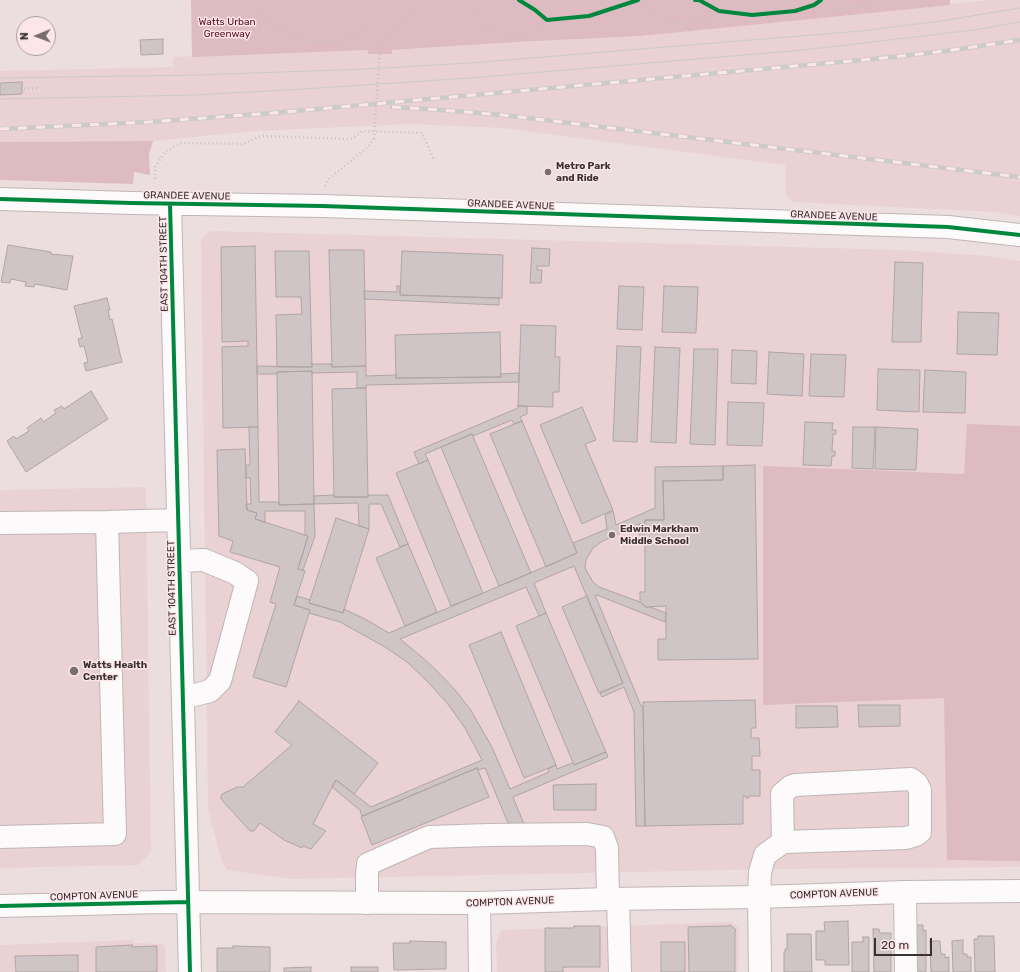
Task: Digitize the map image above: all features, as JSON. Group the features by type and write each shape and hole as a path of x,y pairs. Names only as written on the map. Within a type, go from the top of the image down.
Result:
{"street":[{"name":"GRANDEE AVENUE","path":"0,199 170,204 322,206 948,227 1020,235"},
{"name":"EAST 104TH STREET","path":"170,204 190,972"},
{"path":"0,523 178,520"},
{"path":"0,837 115,834 107,522"},
{"path":"179,561 204,560 235,573 247,581 220,681 210,691 183,698"},
{"path":"760,972 760,872 765,855 783,842 906,838 916,835 920,832 920,790 917,784 911,779 795,785 790,787 782,794 783,842"},
{"path":"367,903 366,875 368,864 429,837 587,834 603,837 607,848 620,972"},
{"name":"COMPTON AVENUE","path":"0,906 188,902 479,903 759,897 905,892 1020,891"},
{"path":"905,892 906,972"},
{"path":"479,903 480,972"}],"path":[{"path":"323,188 328,179 369,146 374,139 380,50 382,44 428,0"},
{"path":"472,0 473,11 482,24 493,32 502,35 520,36 536,31 547,20"},
{"path":"641,0 651,11 666,20 686,24 709,19 719,11"},
{"path":"807,7 820,0"},
{"path":"814,4 829,10 858,8 872,1"},
{"path":"259,9 264,5"},
{"path":"254,6 259,9 273,24 292,36 314,43 336,42 360,33 366,25 370,11"},
{"path":"366,7 370,11"},
{"path":"712,7 719,11 726,12"},
{"path":"370,11 375,9"},
{"path":"541,15 547,20 555,20"},
{"path":"0,89 38,88"},
{"path":"155,179 155,167 166,151 180,143 243,144 263,136 349,139 363,131 422,133 434,160"}],"shaded area":[{"path":"988,0 1020,0 1020,217 996,212 793,202 786,195 785,165 502,128 411,124 255,131 153,141 0,142 0,71 173,67 173,57 368,50 368,54 392,54 392,50 641,36"},
{"name":"Edwin Markham Middle School","path":"211,231 900,250 988,256 1020,261 1020,867 780,869 292,879 227,870 222,862 208,810 201,241 205,235"},
{"name":"Watts Health Center","path":"146,487 151,852 138,865 0,868 0,490"},
{"path":"732,922 739,928 738,972 497,972 496,944 501,930"},
{"path":"133,940 133,943 161,944 165,946 166,972 0,972 0,945"}],"green space":[{"name":"Watts Urban Greenway","path":"191,0 950,0 950,5 641,36 392,50 392,54 368,54 368,50 192,57"},
{"path":"153,141 149,154 150,175 134,172 133,184 0,180 0,142"},
{"path":"967,424 1020,426 1020,861 947,860 944,698 763,705 763,466 964,474"}],"building":[{"path":"163,39 163,54 141,55 140,40"},
{"path":"22,82 22,94 0,95 0,83"},
{"path":"8,245 51,252 51,254 73,256 67,290 35,284 34,287 25,286 26,282 11,279 10,283 1,282"},
{"path":"255,246 258,427 223,428 222,347 248,346 248,341 222,342 221,247"},
{"path":"532,248 550,249 549,266 537,266 537,270 542,270 541,283 530,283"},
{"path":"329,250 364,250 366,366 332,367"},
{"path":"275,251 309,251 312,367 277,367 276,315 302,314 301,297 276,297"},
{"path":"402,251 503,255 502,298 400,295"},
{"path":"895,262 923,263 921,342 892,342"},
{"path":"397,286 400,286 400,295 499,298 499,305 364,299 364,291 397,292"},
{"path":"619,286 644,287 642,330 617,329"},
{"path":"664,286 698,287 696,333 662,332"},
{"path":"107,298 110,310 108,310 110,320 112,319 122,362 86,371 84,363 88,362 84,346 80,347 78,339 82,338 74,306"},
{"path":"958,312 999,313 997,355 957,354"},
{"path":"521,325 556,326 555,357 560,357 559,392 553,392 553,407 518,406"},
{"path":"500,332 501,377 396,378 395,335"},
{"path":"617,346 641,347 637,442 613,441"},
{"path":"655,347 680,348 676,443 651,442"},
{"path":"694,349 718,349 715,445 690,444"},
{"path":"732,350 757,351 756,384 731,383"},
{"path":"769,352 804,354 802,396 767,394"},
{"path":"811,354 846,355 844,397 809,396"},
{"path":"312,364 331,364 332,367 366,366 366,376 396,375 396,378 501,377 501,374 519,373 519,382 366,385 366,388 357,388 357,372 312,373 312,371 257,374 257,366 312,367"},
{"path":"878,369 920,370 919,412 877,410"},
{"path":"925,370 966,372 965,413 923,412"},
{"path":"312,371 314,504 279,505 277,372"},
{"path":"366,388 368,497 334,497 332,389"},
{"path":"91,391 108,419 26,472 7,441 14,436 16,439 29,431 27,428 41,418 43,422 56,413 54,410 62,406 64,409"},
{"path":"728,402 764,403 762,446 727,445"},
{"path":"518,406 527,406 527,414 520,417 522,421 514,424 512,420 473,436 472,434 425,454 428,460 419,464 414,452 518,408"},
{"path":"582,407 596,440 585,444 613,510 582,524 540,425"},
{"path":"522,421 577,553 546,567 490,434"},
{"path":"805,422 833,423 832,430 836,430 836,434 833,434 832,451 835,451 835,456 832,456 831,466 803,465"},
{"path":"249,427 258,427 259,502 279,502 279,505 314,504 315,536 303,570 298,569 308,536 305,535 305,511 265,511 265,522 255,519 257,513 247,510 246,504 251,504 250,478 246,478 246,465 250,465"},
{"path":"853,427 875,427 873,469 852,468"},
{"path":"876,427 918,429 916,470 875,469"},
{"path":"472,434 531,573 499,586 441,447"},
{"path":"245,449 247,510 257,513 255,519 308,536 298,569 305,571 294,605 310,610 286,687 253,677 276,604 270,602 280,567 230,552 233,541 219,536 217,450"},
{"path":"428,460 483,593 451,606 396,473"},
{"path":"755,465 758,659 658,660 658,639 666,639 666,606 646,607 640,602 640,592 645,592 645,535 639,535 639,524 645,524 645,520 664,520 663,481 723,480 723,466"},
{"path":"723,466 723,480 663,481 664,520 645,520 645,524 639,524 601,542 593,548 586,560 585,568 593,582 599,587 640,602 646,607 666,613 665,622 595,595 641,706 643,706 645,826 636,826 634,712 624,687 602,697 600,693 623,683 574,566 534,583 546,613 539,616 526,587 400,639 437,671 456,691 470,709 492,747 510,789 549,772 548,769 556,765 557,769 572,763 574,765 606,752 608,757 513,797 524,824 508,823 485,768 478,770 477,768 362,816 361,811 332,787 336,780 371,807 482,760 465,728 447,703 407,662 385,647 340,622 309,613 310,610 294,605 297,596 310,600 309,603 343,613 344,609 389,633 577,553 573,543 607,529 605,515 613,511 616,525 655,508 655,467"},
{"path":"333,495 334,497 368,497 368,495 388,495 408,544 400,547 381,504 369,504 369,529 359,526 358,503 314,504 314,496"},
{"path":"336,518 369,529 343,613 309,603"},
{"path":"408,544 437,612 405,626 376,558"},
{"path":"587,596 623,683 599,693 562,607"},
{"path":"546,613 606,752 574,765 516,626"},
{"path":"501,632 556,765 524,778 469,645"},
{"path":"755,700 756,728 751,728 751,738 759,738 760,756 752,756 752,770 760,770 760,796 749,796 749,798 746,798 746,796 743,796 743,824 645,826 643,702"},
{"path":"299,701 378,763 354,794 336,780 313,824 326,831 311,849 303,846 302,848 284,840 260,823 254,831 250,831 221,799 222,794 237,787 243,787 292,745 275,732"},
{"path":"858,705 900,705 900,726 859,727"},
{"path":"796,706 837,706 838,727 796,728"},
{"path":"477,768 489,797 372,845 361,817"},
{"path":"596,784 596,810 554,810 553,785"},
{"path":"848,921 849,965 825,965 825,960 816,960 816,931 825,931 824,922"},
{"path":"730,925 736,930 735,972 689,972 688,927"},
{"path":"914,925 923,925 923,931 926,930 926,972 914,972"},
{"path":"574,926 600,926 600,967 563,967 563,972 545,972 545,928 574,928"},
{"path":"873,929 879,929 880,933 891,933 891,972 874,972"},
{"path":"787,934 811,934 812,972 784,972 784,952 785,949 787,949"},
{"path":"978,936 994,936 995,972 975,972 974,939 978,939"},
{"path":"863,937 869,937 869,972 852,972 852,942 863,942"},
{"path":"963,940 963,954 967,954 967,957 971,957 971,972 953,972 952,941"},
{"path":"410,941 446,942 446,969 394,970 393,943 410,943"},
{"path":"930,941 940,941 941,954 945,954 945,958 949,957 949,972 931,972"},
{"path":"661,942 685,942 685,972 661,972"},
{"path":"132,945 132,947 157,946 157,972 96,972 96,947"},
{"path":"233,946 270,947 270,972 217,972 217,948 234,948"},
{"path":"78,955 78,972 16,972 15,956"},
{"path":"311,967 311,972 284,972 284,968"},
{"path":"351,967 378,967 378,972 351,972"}],"tram line":[{"path":"0,78 198,75 366,69 470,63 861,31 941,21 1020,8"},
{"path":"0,99 194,95 470,78 804,50 974,30 1020,22"}],"railway":[{"path":"0,129 149,122 273,113 874,59 946,51 1020,40"},
{"path":"392,107 503,115 1020,177"}],"cycle path":[{"path":"519,0 547,20 589,16 638,0"},
{"path":"695,0 699,0 719,11 752,15 795,11 814,5 821,0"},
{"path":"0,199 322,206 948,227 1020,235"},
{"path":"170,204 190,972"},
{"path":"0,906 188,902"}],"place":[{"name":"Metro Park and Ride","path":"548,172"},
{"name":"Edwin Markham Middle School","path":"612,535"},
{"name":"Watts Health Center","path":"74,671"}]}
